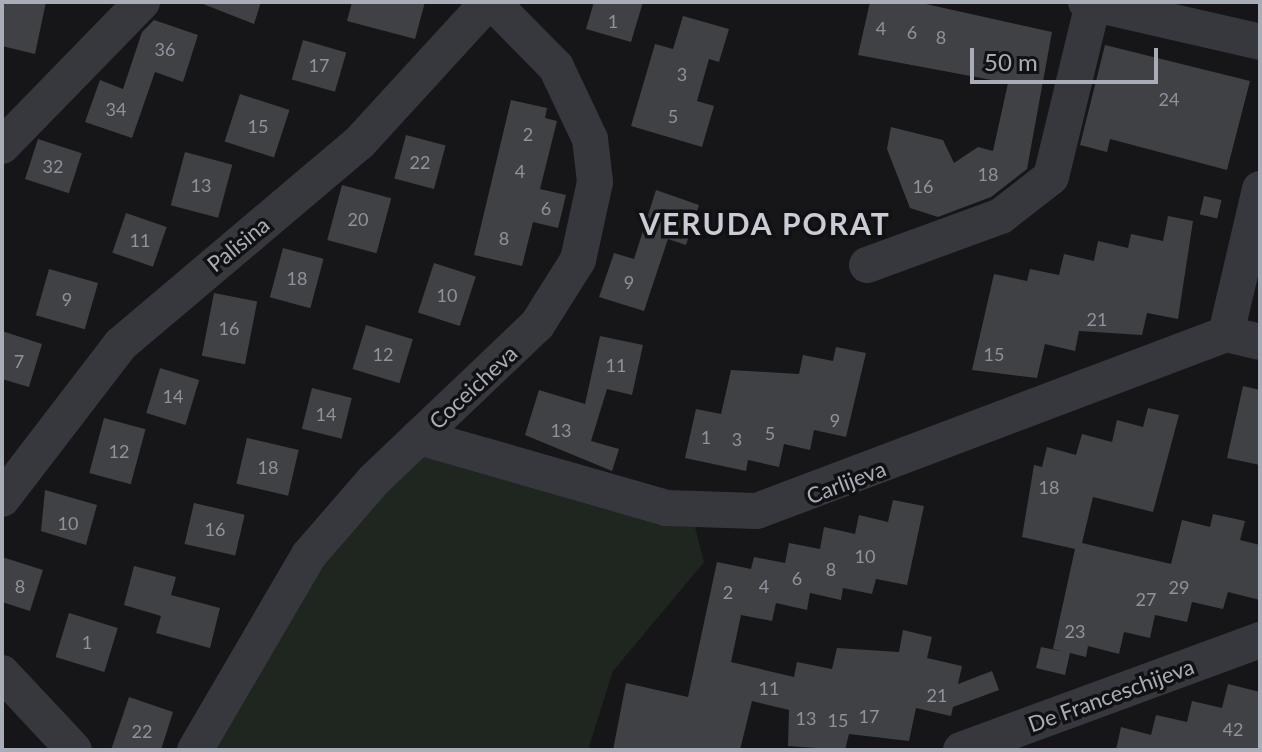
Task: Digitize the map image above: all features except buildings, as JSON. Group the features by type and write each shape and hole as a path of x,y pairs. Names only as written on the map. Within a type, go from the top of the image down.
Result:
{"street":[{"path":"2,146 142,2"},
{"name":"Coceicheva","path":"195,750 309,555 419,437 509,354 561,294 591,208 595,161 577,102 533,37 490,2"},
{"name":"Palisina","path":"2,499 121,344 359,143 490,2"},
{"path":"867,265 1001,216 1051,177 1090,3 1260,42"},
{"path":"1243,338 1260,189"},
{"name":"Carlijeva","path":"419,437 666,508 757,511 1243,338"},
{"name":"De Franceschijeva","path":"961,750 1260,640"},
{"path":"2,673 74,750"}],"shaded area":[{"path":"420,453 695,527 704,562 613,671 588,750 215,750 309,582"}],"district":[{"name":"VERUDA PORAT","path":"765,223"}]}
